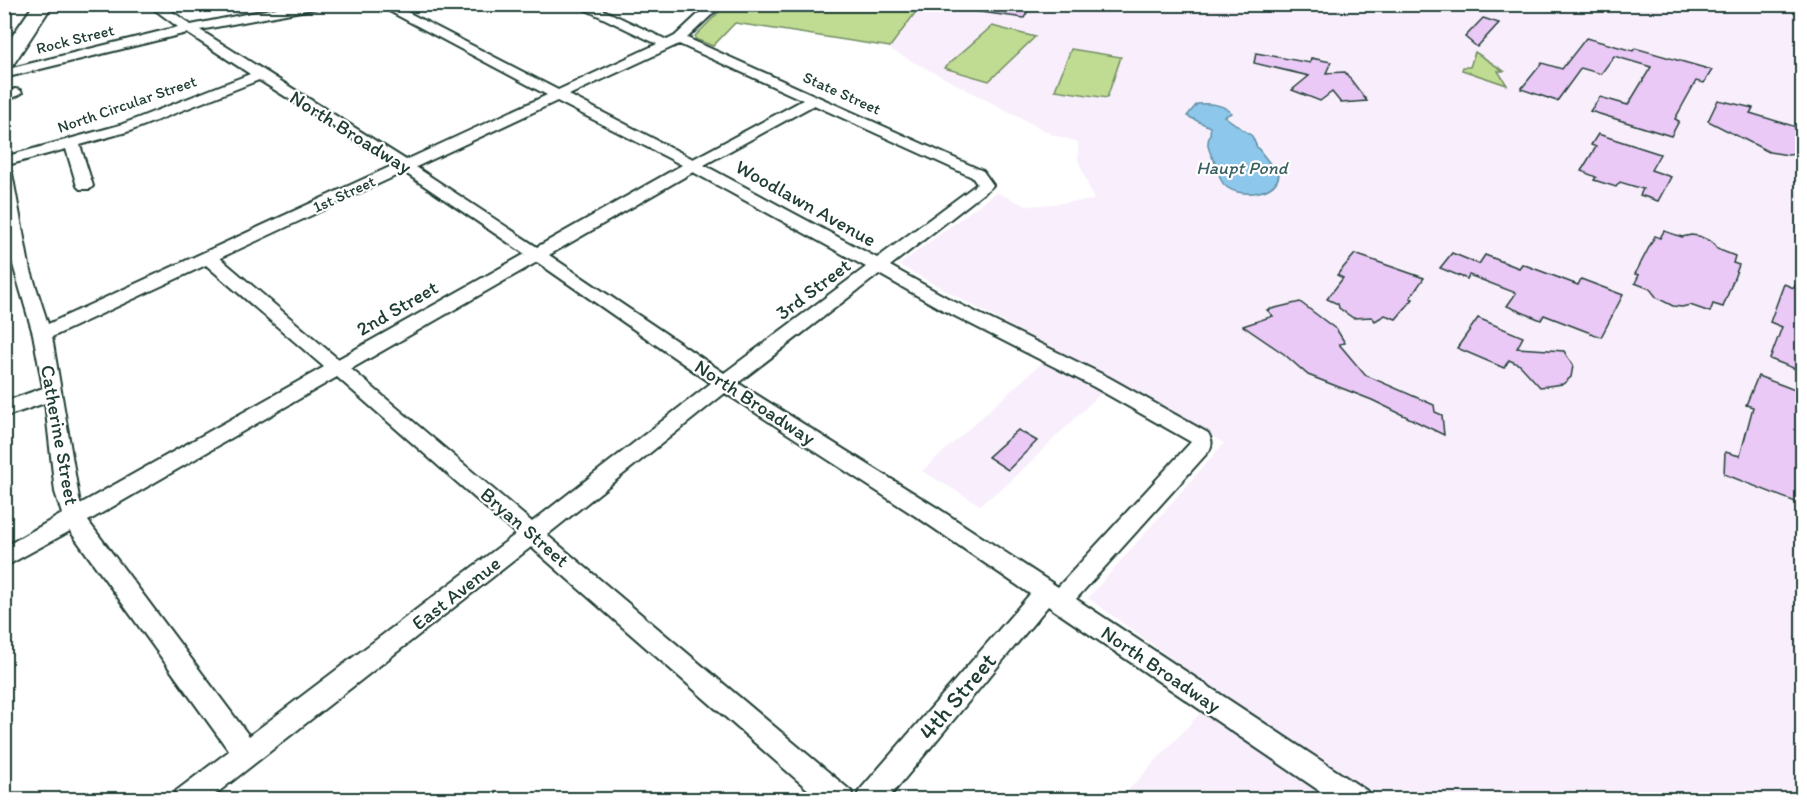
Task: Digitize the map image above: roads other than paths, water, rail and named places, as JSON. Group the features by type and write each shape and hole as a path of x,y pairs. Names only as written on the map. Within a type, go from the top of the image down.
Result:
{"highway":[{"path":"4,38 25,4"},
{"path":"4,64 44,4"}],"street":[{"name":"North Broadway","path":"153,4 188,29 405,166 536,256 603,298 724,383 1053,596 1357,800"},
{"name":"Rock Street","path":"4,74 188,29 317,4"},
{"name":"Woodlawn Avenue","path":"382,4 559,95 947,305 1111,388 1201,438 1202,446"},
{"name":"State Street","path":"580,4 813,100 978,174 985,185"},
{"name":"1st Street","path":"42,334 672,41 717,4"},
{"name":"North Circular Street","path":"4,162 125,128 260,75"},
{"name":"2nd Street","path":"4,558 813,100"},
{"path":"72,144 84,186"},
{"name":"Catherine Street","path":"4,173 21,265 42,334 54,392 66,492 74,519 247,754"},
{"name":"3rd Street","path":"724,383 985,185"},
{"name":"Bryan Street","path":"208,257 841,800"},
{"name":"East Avenue","path":"186,800 724,383"},
{"path":"4,410 54,392"},
{"name":"4th Street","path":"869,800 1053,596 1202,446"}],"water":[{"name":"Haupt Pond","path":"1197,104 1216,105 1232,113 1224,116 1252,136 1257,147 1279,175 1274,184 1263,191 1249,193 1232,190 1224,184 1210,154 1208,143 1210,127 1187,116"}]}
